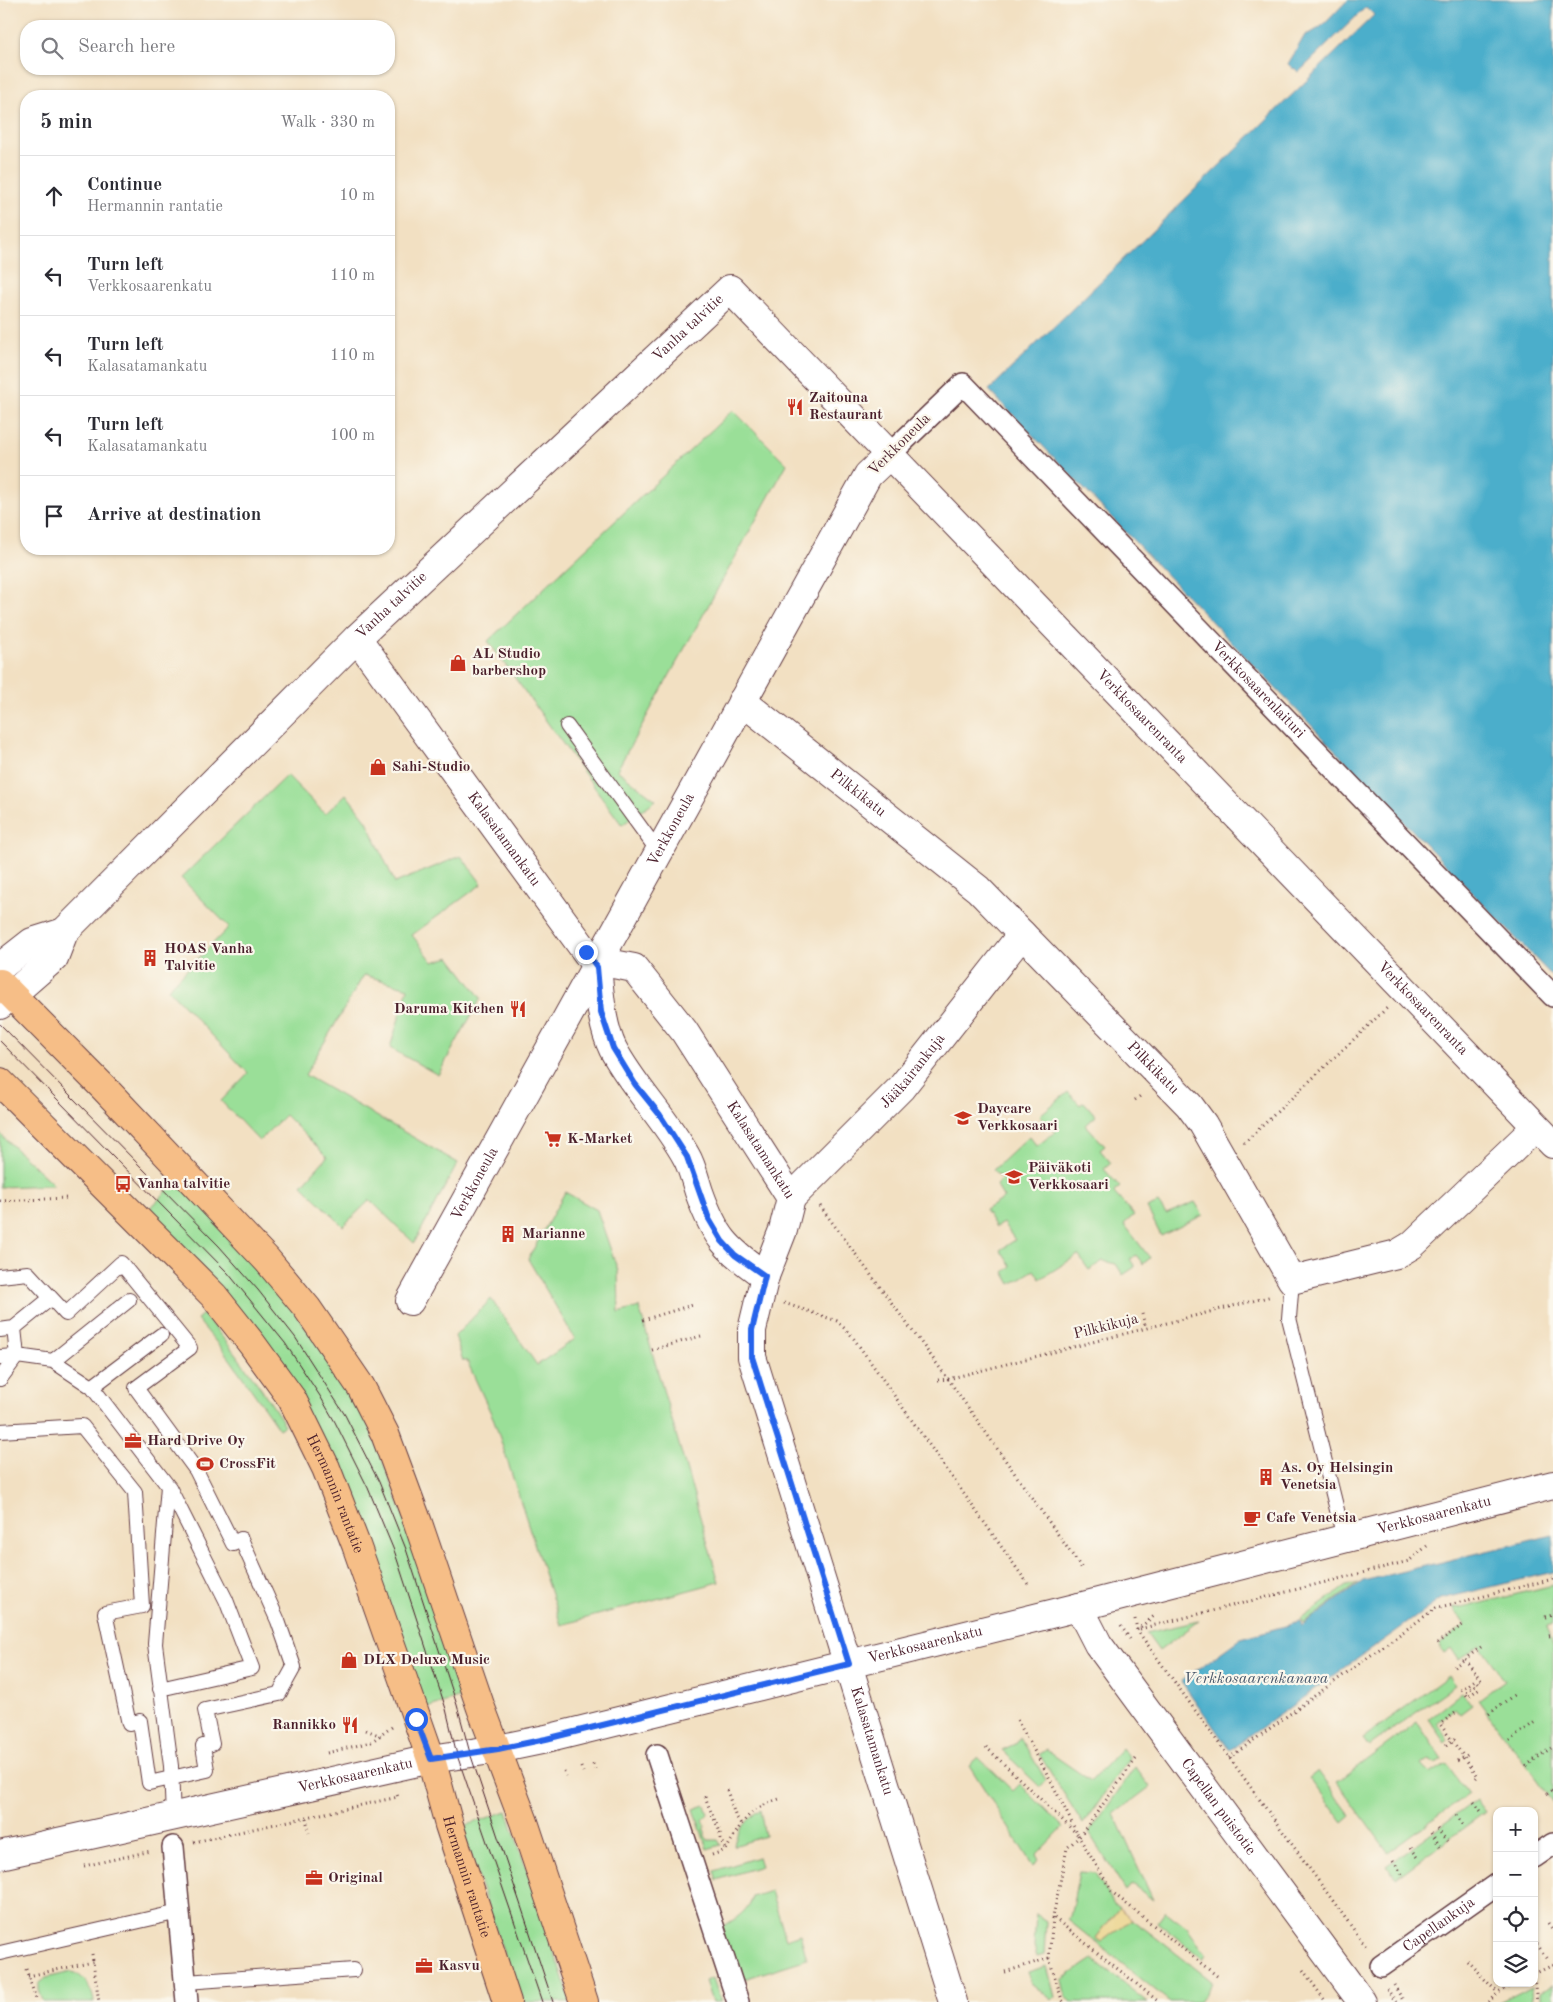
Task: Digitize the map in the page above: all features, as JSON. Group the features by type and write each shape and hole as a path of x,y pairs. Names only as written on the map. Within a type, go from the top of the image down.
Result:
{"main road":[{"path":"4,994 104,1088 267,1260 307,1308 361,1387 385,1434 446,1602 584,2002"},
{"name":"Hermannin rantatie","path":"0,1082 214,1296 292,1399 326,1468 431,1759 449,1825 507,2002"}],"street":[{"name":"Verkkosaarenranta","path":"730,289 1545,1136"},
{"name":"Vanha talvitie","path":"4,994 44,969 54,958 64,932 357,638 730,289"},
{"name":"Verkkoneula","path":"410,1301 660,854 868,476 963,384"},
{"name":"Verkkosaarenlaituri","path":"963,384 1553,996"},
{"name":"Kalasatamankatu","path":"357,638 597,967 608,963 634,968 684,1031 791,1198 783,1230 765,1276 752,1330 752,1357 953,2002"},
{"name":"Pilkkikatu","path":"742,702 957,870 978,889 1189,1105 1203,1124 1225,1162 1286,1287"},
{"name":"Vanha talvitie","path":"0,967 32,942 64,932"},
{"name":"Jääkairankuja","path":"791,1198 901,1088 1022,934"},
{"path":"597,967 601,1012 613,1048 635,1084 660,1115 687,1157 709,1219 722,1241 735,1255 765,1276"},
{"path":"1286,1287 1397,1254 1412,1244 1545,1136"},
{"name":"Verkkosaarenkatu","path":"0,1855 431,1759 498,1749 1131,1594 1553,1485"},
{"name":"Capellan puistotie","path":"1079,1607 1098,1644 1362,2002"},
{"path":"657,1755 738,2002"},
{"path":"1538,1854 1553,1844"},
{"path":"173,1846 186,1992"},
{"name":"Capellankuja","path":"1381,1966 1493,1887"}],"lane":[{"path":"567,726 660,854"},
{"path":"0,1276 28,1273 66,1314 121,1263 190,1348 136,1388 196,1470 233,1544 242,1539 278,1620 294,1667 279,1694 205,1710 212,1744 203,1746 208,1770 149,1783 140,1721 129,1724 105,1613 142,1606 135,1492 82,1426 0,1431"},
{"path":"1286,1287 1289,1318 1344,1538"},
{"path":"18,1356 7,1329 51,1298"},
{"path":"53,1361 129,1300"},
{"path":"92,1387 160,1336"},
{"path":"0,1379 18,1356"},
{"path":"0,1357 18,1356 53,1361 92,1387 168,1486 226,1600 252,1668 160,1689"},
{"path":"168,1486 155,1644 170,1766 173,1818"},
{"path":"0,1953 179,1912"},
{"path":"186,1992 354,1970"}],"path":[{"path":"1225,1162 1405,991"},
{"path":"1135,1100 1143,1094"},
{"path":"0,1201 68,1198"},
{"path":"818,1202 948,1379 1083,1570"},
{"name":"Pilkkikuja","path":"938,1380 1146,1328 1286,1287"},
{"path":"781,1302 837,1321 852,1336 1030,1587"},
{"path":"643,1320 692,1305"},
{"path":"1142,1314 1146,1328"},
{"path":"652,1350 701,1336"},
{"path":"1137,1630 1409,1561 1432,1541"},
{"path":"1229,1758 1436,1608 1553,1580"},
{"path":"1131,1594 1137,1630 1381,1966"},
{"path":"1544,1617 1553,1615"},
{"path":"1437,1643 1464,1624"},
{"path":"1454,1667 1481,1647"},
{"path":"1465,1659 1483,1683"},
{"path":"1460,1690 1475,1680 1478,1683 1465,1693 1468,1697 1481,1687"},
{"path":"1488,1714 1516,1694"},
{"path":"1455,1713 1440,1724 1478,1776 1476,1778"},
{"path":"1017,1720 1050,1778 1079,1836 1113,1893 1217,1976"},
{"path":"1509,1741 1535,1722"},
{"path":"324,1753 371,1742 381,1737 393,1727"},
{"path":"366,1730 381,1737"},
{"path":"1446,1745 1458,1736"},
{"path":"986,1747 1079,1836"},
{"path":"1526,1766 1551,1748"},
{"path":"1458,1762 1470,1753"},
{"path":"1064,2002 1049,1958 1053,1917 1067,1848 1079,1836 1136,1759"},
{"path":"593,1764 595,1769"},
{"path":"581,1766 583,1772"},
{"path":"564,1771 566,1776"},
{"path":"727,1790 735,1815 741,1824"},
{"path":"1547,1794 1553,1790"},
{"path":"209,1838 398,1797 396,1791"},
{"path":"705,1796 711,1816 718,1827 720,1840 726,1850"},
{"path":"705,1857 726,1850 741,1824 757,1807 782,1798"},
{"path":"1474,1802 1483,1814"},
{"path":"1456,1815 1466,1827"},
{"path":"306,1818 309,1833"},
{"path":"1437,1828 1447,1841"},
{"path":"1431,1833 1440,1846"},
{"path":"1412,1848 1420,1860"},
{"path":"1393,1861 1402,1874"},
{"path":"1053,1917 1159,2002"},
{"path":"1548,1923 1553,1930"},
{"path":"1535,1942 1548,1960"},
{"path":"92,1954 99,2002"},
{"path":"1005,1972 1049,1958"},
{"path":"1467,1961 1498,1993"},
{"path":"28,1976 93,1962"},
{"path":"1538,1974 1553,1965"},
{"path":"26,1969 37,2002"},
{"path":"1488,2002 1498,1993 1509,1987"},
{"path":"1535,1987 1537,2002"}],"green space":[{"path":"733,410 787,464 617,770 656,800 622,825 488,641"},
{"path":"287,775 325,814 346,794 367,821 395,883 461,856 482,884 412,935 433,962 450,957 481,998 438,1075 390,1048 408,988 364,975 305,1075 458,1163 414,1243 370,1200 343,1226 302,1185 327,1157 285,1115 259,1141 221,1101 248,1073 168,989 229,927 181,878"},
{"path":"1068,1092 1080,1105 1084,1102 1096,1116 1086,1125 1105,1146 1100,1150 1111,1163 1104,1169 1120,1187 1114,1193 1134,1215 1124,1224 1150,1258 1143,1264 1136,1255 1130,1259 1135,1267 1123,1275 1116,1264 1103,1261 1089,1270 1078,1255 1040,1279 1034,1270 1011,1284 1004,1272 1011,1266 1000,1250 1015,1240 1003,1223 996,1227 985,1210 1004,1198 996,1185 1002,1179 993,1170 1029,1136 1037,1146 1055,1132 1040,1115"},
{"path":"0,1134 53,1184 53,1185 0,1187"},
{"path":"174,1183 202,1202 249,1251 360,1401 471,1694 426,1708 344,1484 144,1215"},
{"path":"565,1192 597,1210 618,1271 619,1313 639,1307 719,1582 561,1625 494,1420 467,1361 463,1361 455,1336 491,1299 537,1365 575,1339 528,1259"},
{"path":"1195,1202 1203,1215 1161,1236 1147,1208 1158,1203 1166,1214"},
{"path":"203,1314 246,1368 285,1425 279,1429 230,1359 197,1319"},
{"path":"1358,1583 1303,1624 1301,1619 1346,1586"},
{"path":"1553,1585 1553,1625 1547,1627 1553,1650 1553,1802 1478,1700 1505,1680 1480,1645 1459,1660 1451,1648 1444,1653 1439,1645 1465,1625 1453,1607 1462,1608"},
{"path":"1199,1621 1159,1651 1146,1633"},
{"path":"1448,1676 1455,1685 1369,1746 1363,1738"},
{"path":"1462,1692 1472,1705 1460,1714 1455,1708 1436,1723 1448,1740 1445,1743 1428,1719"},
{"path":"1417,1722 1442,1759 1436,1763 1430,1759 1422,1765 1430,1774 1446,1764 1468,1794 1388,1852 1337,1782"},
{"path":"1020,1737 1046,1780 1040,1787 1002,1750 1017,1743"},
{"path":"1122,1748 1129,1758 1083,1824 1039,1754 1046,1750 1091,1781"},
{"path":"978,1757 1013,1791 1020,1784 1063,1827 1036,1855 1039,1860 1033,1866 969,1765"},
{"path":"1135,1767 1150,1787 1114,1814 1153,1900 1132,1884 1126,1891 1089,1833"},
{"path":"1318,1771 1351,1816 1343,1823 1309,1778"},
{"path":"1476,1800 1485,1812 1396,1878 1387,1866"},
{"path":"705,1805 708,1814 702,1820 705,1826 705,1836 708,1840 718,1840 721,1845 707,1849 694,1809"},
{"path":"760,1810 765,1836 734,1846 743,1826"},
{"path":"507,1811 571,2002 520,2002 461,1827"},
{"path":"758,1857 761,1866 717,1880 714,1871"},
{"path":"1079,1872 1095,1873 1114,1904 1119,1908 1096,1938 1101,1942 1132,1919 1213,1982 1199,2002 1170,2002 1068,1920"},
{"path":"771,1891 786,1939 800,1934 807,1959 738,1981 720,1927 744,1911 751,1902 752,1897"},
{"path":"1165,1911 1187,1928 1206,1954 1203,1959 1157,1922"},
{"path":"1036,1914 1046,1921 1044,1955 1037,1957 1034,1946"},
{"path":"1093,1959 1147,2002 1072,2002 1066,1998 1062,1980"},
{"path":"1047,1966 1055,1997 1052,2000 1031,1983 1028,1972"},
{"path":"71,1972 80,1976 87,1983 94,2002 43,2002 39,1984 46,1978"},
{"path":"713,1978 721,2002 712,2002 705,1981"},
{"path":"1553,1985 1553,2002 1540,2002 1540,1991"},
{"path":"1528,1987 1532,1987 1533,2002 1499,2002"}],"sand":[{"path":"1119,1908 1132,1919 1101,1942 1096,1938"}],"water":[{"path":"1348,0 1553,0 1553,977 989,390 1374,15 1366,7 1299,72 1293,69 1288,64 1305,35 1318,29"},
{"name":"Verkkosaarenkanava","path":"1553,1535 1553,1572 1441,1599 1230,1750 1181,1681 1241,1638 1300,1621 1302,1626 1363,1581"}],"tram line":[{"path":"0,1024 219,1246 258,1290 295,1337 345,1415 379,1482 406,1549 457,1705 470,1753 553,2002"},
{"path":"0,1041 228,1273 285,1343 335,1422 368,1488 395,1553 446,1709 457,1755 542,2002"}],"place":[{"name":"Zaitouna Restaurant","path":"795,407"},
{"name":"AL Studio barbershop","path":"458,663"},
{"name":"Sahi-Studio","path":"378,767"},
{"name":"HOAS Vanha Talvitie","path":"150,958"},
{"name":"Daruma Kitchen","path":"518,1009"},
{"name":"Daycare Verkkosaari","path":"963,1118"},
{"name":"K-Market","path":"553,1139"},
{"name":"Päiväkoti Verkkosaari","path":"1014,1177"},
{"name":"Vanha talvitie","path":"123,1184"},
{"name":"Marianne","path":"508,1234"},
{"name":"Hard Drive Oy","path":"133,1441"},
{"name":"CrossFit","path":"205,1464"},
{"name":"As. Oy Helsingin Venetsia","path":"1266,1477"},
{"name":"Cafe Venetsia","path":"1252,1518"},
{"name":"DLX Deluxe Music","path":"349,1660"},
{"name":"Rannikko","path":"350,1725"},
{"name":"Original","path":"314,1878"},
{"name":"Kasvu","path":"424,1966"}],"route":[{"path":"416,1719 431,1759 498,1749 546,1739 849,1664 752,1357 752,1330 765,1276 735,1255 722,1241 709,1219 687,1157 660,1115 635,1084 613,1048 601,1012 597,967 586,952"}]}
